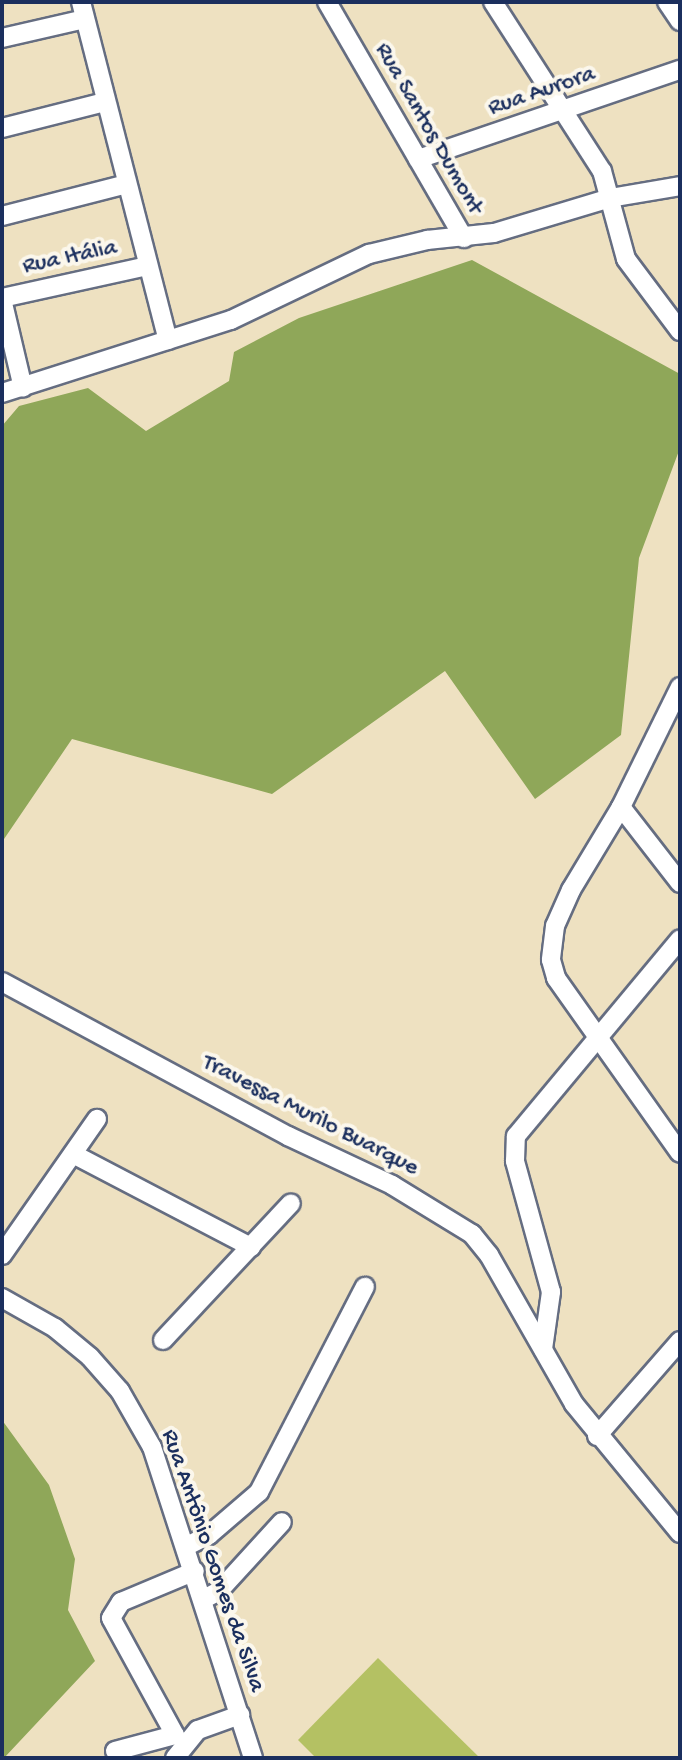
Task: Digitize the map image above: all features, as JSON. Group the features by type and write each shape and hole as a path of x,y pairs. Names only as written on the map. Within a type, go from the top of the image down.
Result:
{"street":[{"name":"Rua Santos Dumont","path":"327,2 464,238"},
{"path":"493,2 567,109 602,171 626,259 680,331"},
{"path":"667,2 680,21"},
{"path":"2,38 83,10 168,340"},
{"name":"Rua Aurora","path":"418,159 680,70"},
{"path":"2,128 105,102"},
{"path":"2,216 127,184"},
{"path":"2,393 231,320 369,254 427,240 464,238 610,198 680,186"},
{"name":"Rua Itália","path":"2,298 148,266"},
{"path":"2,298 23,388"},
{"path":"680,687 621,807 571,890 551,943 556,978 680,1153"},
{"path":"621,807 680,883"},
{"path":"543,1349 551,1292 513,1147 521,1127 680,939"},
{"name":"Travessa Murilo Buarque","path":"2,982 453,1220 489,1255 597,1436 680,1533"},
{"path":"5,1245 97,1119"},
{"path":"73,1154 251,1247"},
{"path":"163,1340 291,1203"},
{"path":"187,1546 209,1535 259,1492 365,1287"},
{"name":"Rua Antônio Gomes da Silva","path":"2,1298 55,1328 120,1391 152,1447 187,1546 253,1758"},
{"path":"597,1436 680,1341"},
{"path":"204,1599 219,1591 282,1522"},
{"path":"175,1758 182,1736 111,1618 121,1602 195,1571"},
{"path":"115,1751 182,1736 240,1715"},
{"path":"148,1758 182,1736"}],"green space":[{"path":"472,260 680,374 680,448 639,558 621,735 535,799 445,671 272,794 72,739 2,842 2,426 19,406 88,388 146,431 229,381 234,352 299,318"},
{"path":"2,1420 49,1485 75,1559 68,1610 95,1661 4,1758"},
{"path":"378,1658 480,1758 316,1758 298,1740"}]}
